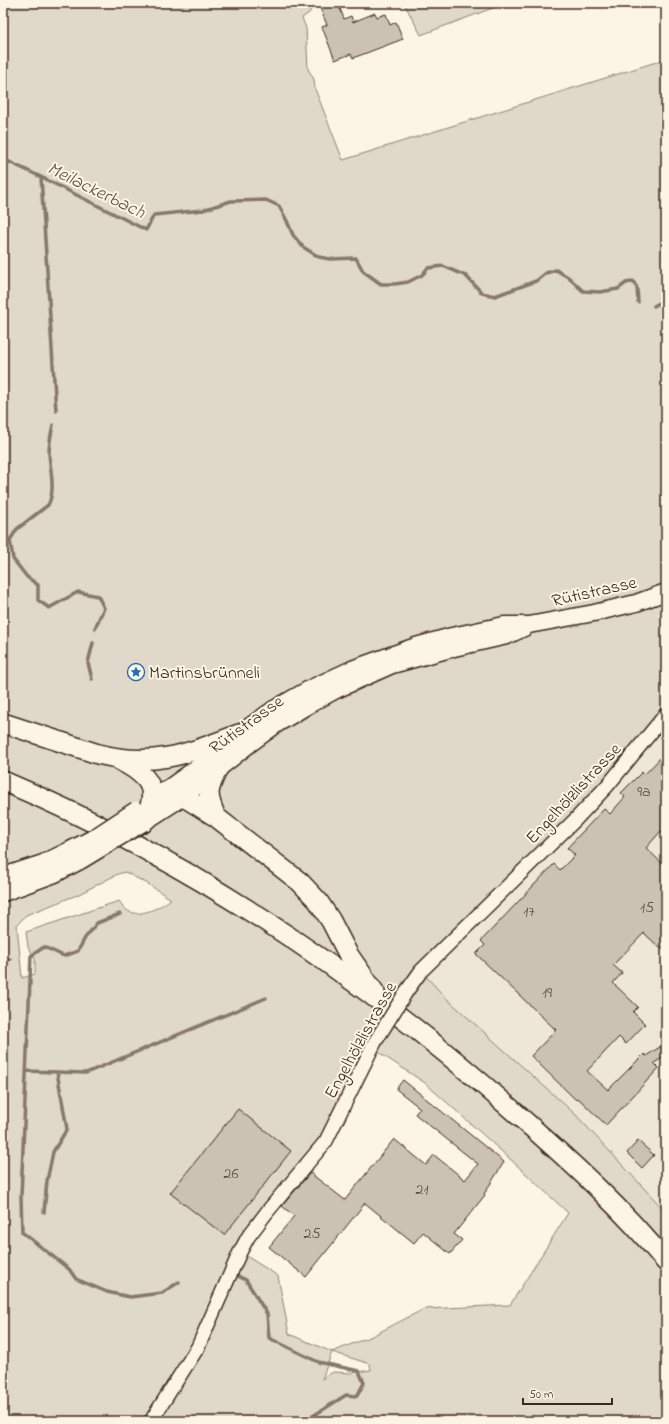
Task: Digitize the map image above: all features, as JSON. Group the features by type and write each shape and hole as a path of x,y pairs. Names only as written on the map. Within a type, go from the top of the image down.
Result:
{"highway":[{"path":"3,723 113,758 132,767 146,778 150,785 149,810 183,797 216,817 272,858 308,890 331,921 348,954 383,1004"},
{"path":"113,758 147,760 162,759 202,748 239,734"},
{"path":"216,817 209,801 208,794 218,768"},
{"path":"3,781 78,816 179,868 299,944 383,1004 500,1098 557,1149 647,1238 666,1262"}],"main road":[{"name":"Rütistrasse","path":"3,893 55,874 96,837 149,810 183,797 218,768 277,724 336,690 392,666 454,648 507,636 529,626 636,603 666,592"},
{"name":"Rütistrasse","path":"149,810 239,734 274,709 311,688 352,669 416,646 452,636 504,625 529,626"},
{"name":"Rütistrasse","path":"3,876 43,863 75,856"}],"street":[{"name":"Engelhölzlistrasse","path":"151,1421 198,1347 248,1237 326,1141 376,1042 406,992 421,971 575,820 608,785 666,714"}],"shaded area":[{"path":"3,3 315,3 309,13 302,18 306,28 308,69 314,79 315,89 343,160 666,59 666,714 633,756 421,971 446,998 575,1114 666,1212 666,1421 3,1421","holes":["125,872 148,884 171,899 158,908 141,913 128,911 119,901 26,932 28,947 35,958 35,974 22,978 17,925 26,915 77,895 118,874","372,1048 425,1083 568,1213 510,1305 424,1309 372,1336 332,1352 289,1334 278,1276 240,1252 326,1141","332,1352 370,1364 371,1370 351,1373 333,1372 322,1379"]},
{"path":"404,3 506,3 421,35"},
{"path":"666,714 666,1212 575,1114 446,998 421,971"}],"building":[{"path":"318,3 338,3 344,19 351,16 353,22 375,13 377,17 386,14 390,25 396,22 403,39 353,58 351,54 335,60 322,27 327,25"},
{"path":"666,752 666,835 661,831 646,848 666,867 666,943 661,949 644,933 613,965 622,973 613,983 638,1007 633,1012 645,1024 626,1044 619,1037 587,1071 608,1090 644,1054 646,1056 666,1043 666,1056 654,1063 659,1068 606,1125 578,1098 576,1100 531,1056 556,1030 476,954 485,945 481,941 554,864 560,870 575,855 567,848 604,809 610,814 625,797 621,793 642,772 644,775"},
{"path":"403,1080 504,1162 484,1194 485,1195 454,1234 462,1240 450,1254 423,1232 414,1243 365,1203 306,1277 269,1247 294,1216 282,1206 310,1173 345,1200 394,1139 426,1165 434,1155 465,1180 478,1164 415,1114 420,1108 396,1089"},
{"path":"238,1109 291,1151 224,1235 170,1193"},
{"path":"638,1141 654,1155 642,1168 627,1153"}],"waterway":[{"name":"Meilackerbach","path":"3,159 146,230 154,215 203,210 231,201 266,200 279,206 293,235 303,247 319,257 330,259 356,258 363,271 381,284 408,282 422,275 428,268 443,266 466,276 482,293 495,296 536,281 546,273 556,270 568,277 583,291 600,292 618,289 626,283 633,281 637,288 638,302"},
{"path":"41,177 56,411"},
{"path":"654,306 666,299"},
{"path":"53,425 49,449 52,493 48,505 17,529 10,540 13,559 27,577 38,585 38,600 49,608 78,592 98,596 104,608 95,628"},
{"path":"3,538 10,540"},
{"path":"92,679 88,663 93,643"},
{"path":"120,914 97,923 85,938 78,951 64,956 44,947 31,956 21,1197 22,1232 69,1269 76,1279 107,1292 130,1297 162,1293 179,1282"},
{"path":"3,961 10,959"},
{"path":"26,1071 86,1073 266,998"},
{"path":"44,1212 47,1181 53,1152 67,1129 57,1072"},
{"path":"238,1276 246,1280 267,1314 269,1338 318,1362 359,1371 364,1383 357,1396 346,1395 305,1421"}],"place":[{"name":"Martinsbrünneli","path":"136,672"}]}
